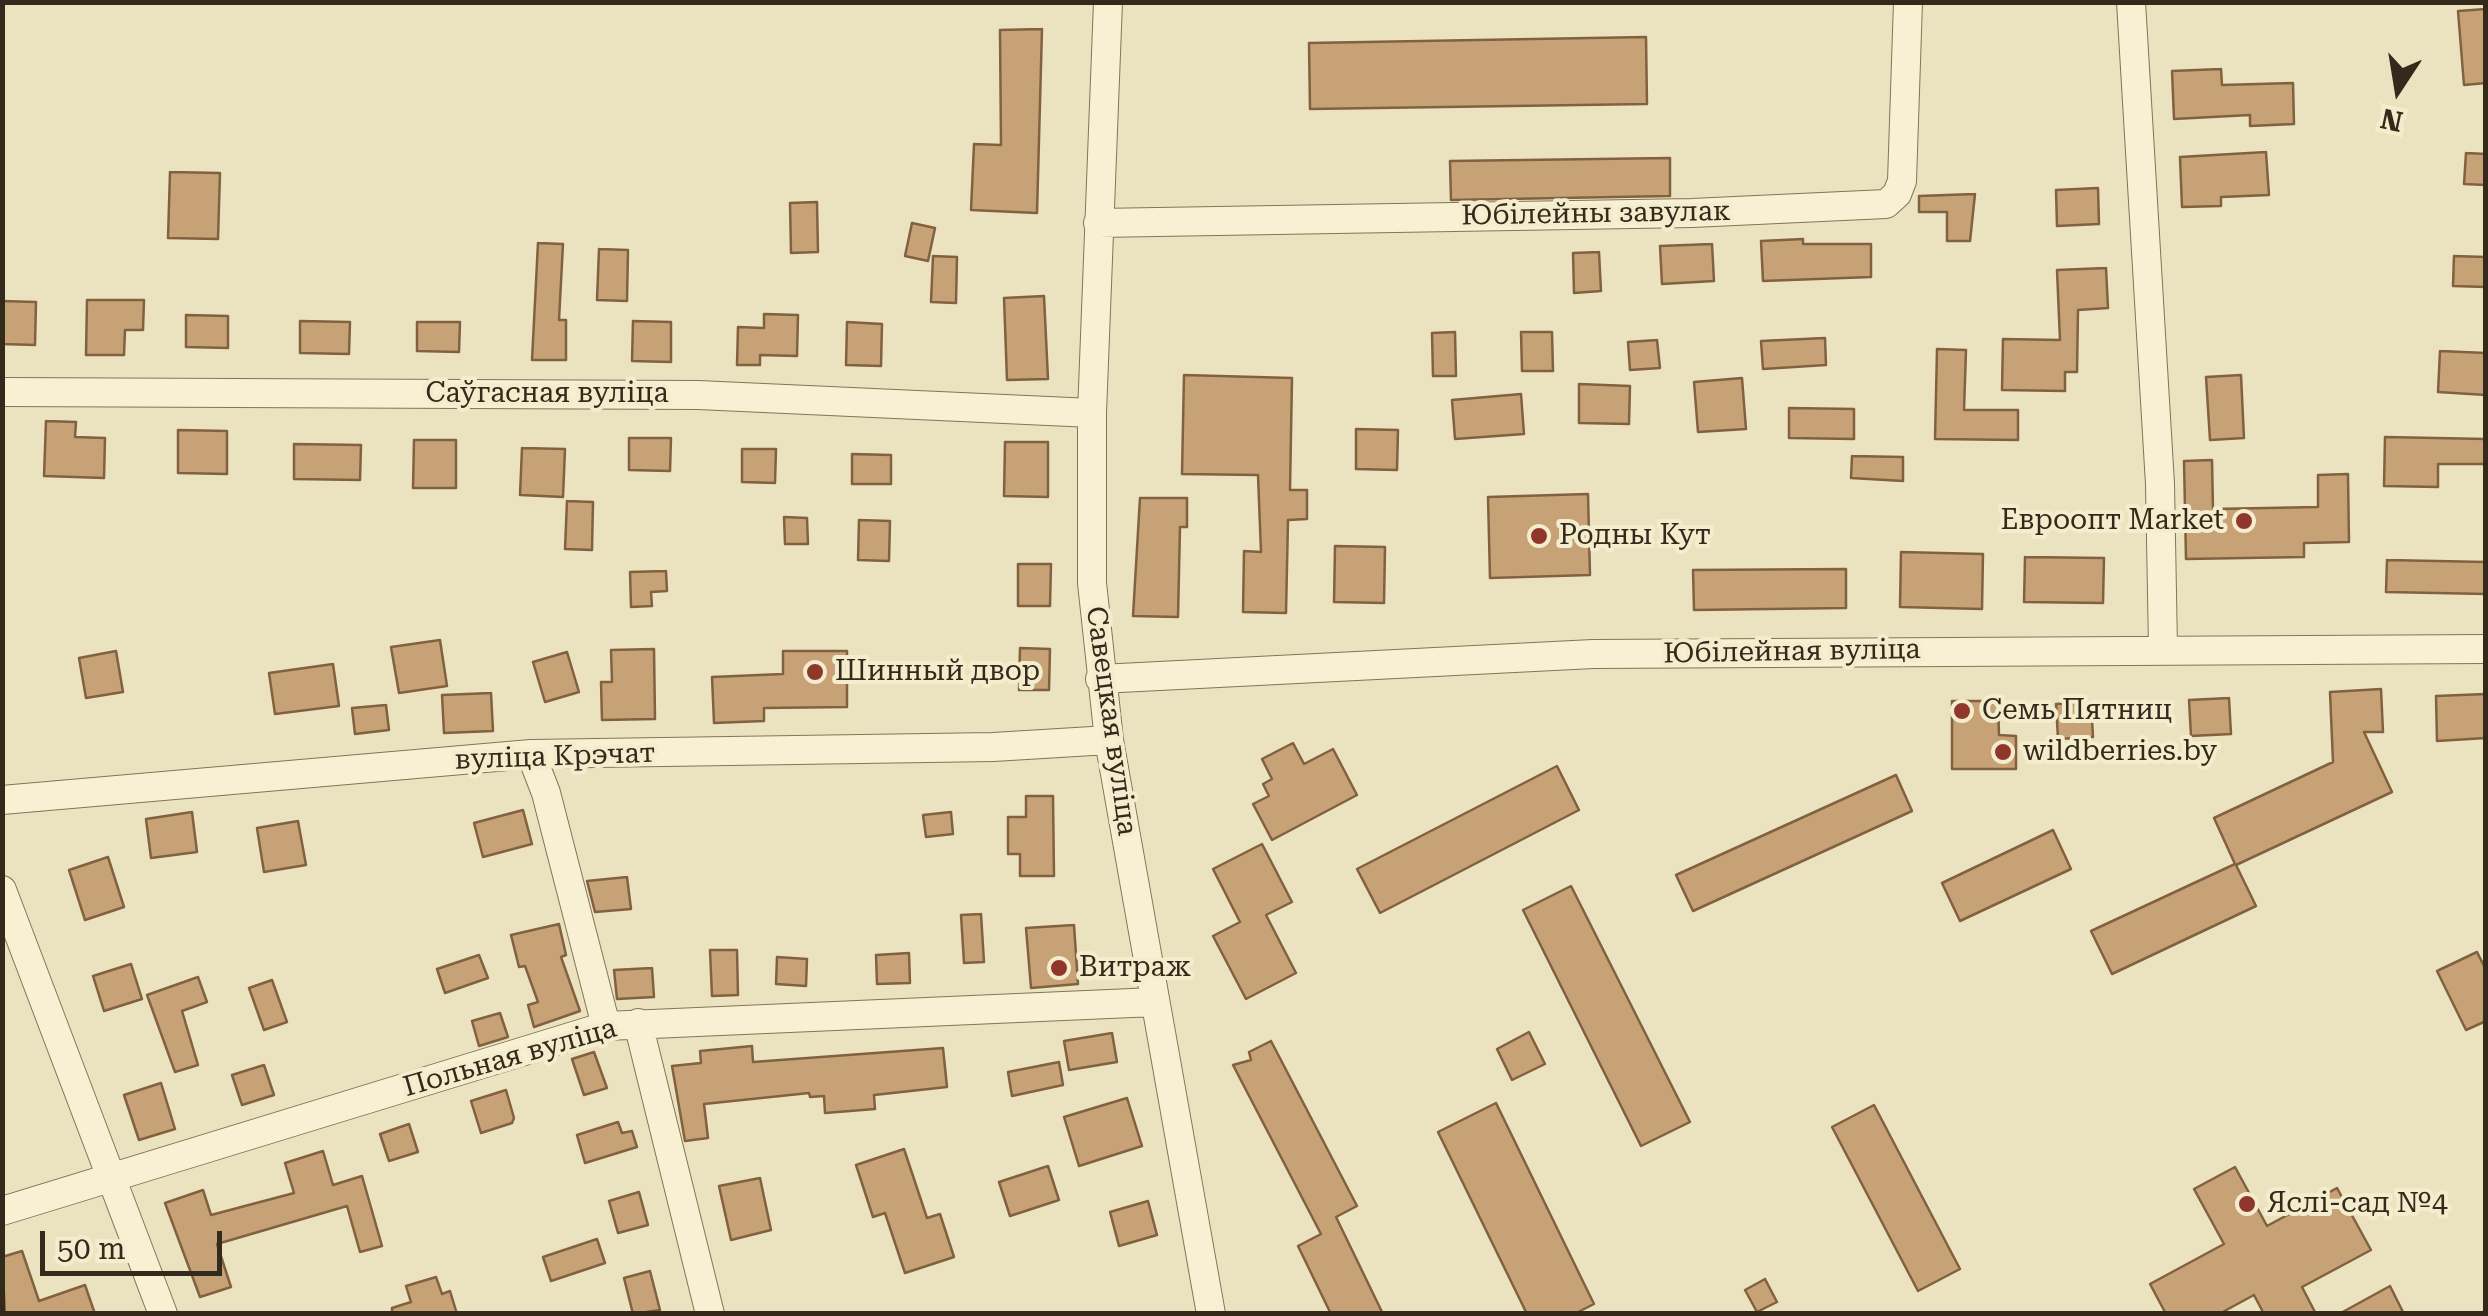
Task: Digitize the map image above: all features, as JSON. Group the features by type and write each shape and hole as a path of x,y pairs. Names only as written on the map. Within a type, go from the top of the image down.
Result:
{"street":[{"name":"Савецкая вуліца","path":"1108,2 1092,413 1092,582 1100,679 1211,1314"},
{"name":"Юбілейны завулак","path":"1098,223 1692,213 1886,204 1897,194 1902,182 1908,2"},
{"path":"2131,2 2160,484 2162,648"},
{"name":"Саўгасная вуліца","path":"2,392 698,395 1092,413"},
{"name":"Юбілейная вуліца","path":"1100,679 1593,654 2486,648"},
{"name":"вуліца Крэчат","path":"2,800 531,754 993,747 1110,740"},
{"path":"531,754 546,793 606,1026"},
{"path":"2,890 162,1314"},
{"name":"Польная вуліца","path":"2,1211 606,1026 1155,1002"},
{"path":"638,1023 710,1314"}],"building":[{"path":"2486,9 2486,83 2464,85 2458,11"},
{"path":"1042,29 1037,213 971,210 974,144 1001,145 1000,30"},
{"path":"1646,37 1647,104 1310,109 1309,43"},
{"path":"2221,69 2222,85 2293,83 2294,124 2250,126 2250,115 2174,119 2172,71"},
{"path":"2266,152 2269,195 2221,197 2221,206 2182,207 2180,157"},
{"path":"2466,153 2486,154 2486,185 2464,184"},
{"path":"1670,158 1670,196 1451,200 1450,161"},
{"path":"170,172 220,173 218,239 168,238"},
{"path":"2098,188 2099,224 2057,226 2056,190"},
{"path":"1975,194 1970,241 1947,241 1947,212 1919,212 1919,196"},
{"path":"817,202 818,252 791,253 790,203"},
{"path":"912,223 935,228 928,261 905,256"},
{"path":"1803,239 1803,244 1871,244 1871,277 1763,281 1761,241"},
{"path":"538,243 563,244 559,320 566,320 566,360 532,360"},
{"path":"1712,244 1714,281 1662,284 1660,246"},
{"path":"599,249 628,250 627,301 597,300"},
{"path":"1599,252 1601,291 1574,293 1573,253"},
{"path":"933,256 957,257 956,303 931,302"},
{"path":"2454,256 2486,257 2486,287 2453,286"},
{"path":"2106,268 2108,308 2078,310 2077,372 2065,372 2065,391 2002,390 2003,339 2060,340 2057,270"},
{"path":"1044,296 1048,379 1007,380 1004,298"},
{"path":"87,300 144,300 143,330 125,330 124,355 86,355"},
{"path":"2,301 36,302 35,345 2,344"},
{"path":"764,314 798,315 797,356 760,355 760,365 737,365 738,327 764,328"},
{"path":"186,315 228,316 228,348 186,347"},
{"path":"300,321 350,322 349,354 300,353"},
{"path":"633,321 671,322 671,362 632,361"},
{"path":"417,322 460,322 459,352 417,351"},
{"path":"847,322 882,324 881,366 846,365"},
{"path":"1455,332 1456,376 1433,376 1432,333"},
{"path":"1521,332 1552,332 1553,371 1522,371"},
{"path":"1825,338 1826,365 1763,369 1761,341"},
{"path":"1657,340 1660,368 1630,370 1628,342"},
{"path":"1937,349 1966,350 1964,410 2018,410 2018,440 1935,439"},
{"path":"2440,351 2486,353 2486,395 2438,392"},
{"path":"1184,375 1292,378 1290,490 1307,490 1307,519 1288,520 1286,613 1243,612 1244,551 1261,552 1258,475 1182,474"},
{"path":"2241,375 2244,438 2210,440 2206,377"},
{"path":"1742,378 1746,429 1698,432 1694,382"},
{"path":"1579,384 1630,386 1629,424 1579,423"},
{"path":"1521,394 1524,434 1455,439 1452,400"},
{"path":"1789,408 1854,409 1854,439 1789,438"},
{"path":"46,421 76,422 75,437 105,438 104,478 44,476"},
{"path":"1356,429 1398,430 1397,470 1356,469"},
{"path":"178,430 227,431 227,474 178,473"},
{"path":"2385,437 2486,439 2486,464 2438,464 2438,487 2384,486"},
{"path":"629,438 671,438 670,471 629,470"},
{"path":"414,440 456,440 456,488 413,488"},
{"path":"1005,442 1048,442 1048,497 1004,496"},
{"path":"294,444 361,445 360,480 294,479"},
{"path":"522,448 565,449 563,497 520,495"},
{"path":"742,449 776,449 775,483 742,482"},
{"path":"852,454 891,455 891,484 852,484"},
{"path":"1852,456 1903,457 1903,481 1851,478"},
{"path":"2212,460 2213,509 2318,507 2318,475 2348,474 2349,542 2304,543 2304,557 2186,559 2184,461"},
{"name":"Родны Кут","path":"1588,494 1590,575 1490,578 1488,497"},
{"path":"1140,498 1187,498 1187,527 1180,527 1178,617 1133,616"},
{"path":"567,501 593,502 592,550 565,549"},
{"path":"784,517 807,518 808,544 785,544"},
{"path":"859,520 890,521 889,561 858,560"},
{"path":"1335,546 1385,547 1384,603 1334,602"},
{"path":"1901,552 1983,554 1982,609 1900,607"},
{"path":"2025,557 2104,558 2103,603 2024,602"},
{"path":"2387,560 2486,562 2486,594 2386,592"},
{"path":"1018,564 1051,564 1050,606 1018,606"},
{"path":"1846,569 1846,608 1694,610 1693,570"},
{"path":"666,571 667,591 651,592 652,606 631,607 630,572"},
{"path":"440,640 447,686 399,693 391,647"},
{"path":"1020,648 1050,649 1049,690 1019,690"},
{"path":"654,649 655,719 602,720 601,682 612,682 611,650"},
{"path":"116,651 123,692 86,698 79,658"},
{"path":"783,651 847,651 847,707 764,708 764,721 714,723 712,677 783,674"},
{"path":"567,652 579,692 545,702 533,662"},
{"path":"333,664 339,706 275,714 269,673"},
{"path":"2381,689 2383,732 2364,732 2392,792 2236,865 2256,906 2112,974 2091,931 2235,864 2214,818 2333,762 2330,692"},
{"path":"491,693 493,731 444,733 442,695"},
{"path":"2486,694 2486,738 2437,741 2436,696"},
{"path":"2229,698 2231,734 2191,736 2189,700"},
{"path":"1952,701 1998,701 1999,735 2016,736 2016,769 1952,769"},
{"path":"2091,702 2093,737 2058,739 2056,704"},
{"path":"386,705 389,730 355,734 352,708"},
{"path":"1293,743 1304,764 1333,749 1357,795 1272,840 1253,804 1269,796 1263,784 1272,779 1262,759"},
{"path":"1557,766 1579,810 1380,913 1357,869"},
{"path":"1896,775 1912,811 1693,911 1676,875"},
{"path":"1026,796 1053,796 1054,876 1020,876 1020,854 1008,854 1008,817 1026,817"},
{"path":"523,810 532,844 483,857 474,823"},
{"path":"192,812 197,852 151,858 146,819"},
{"path":"951,812 953,834 926,837 923,815"},
{"path":"298,821 306,865 264,872 257,828"},
{"path":"2053,830 2071,869 1960,921 1942,883"},
{"path":"1262,844 1292,902 1266,915 1296,973 1246,999 1213,936 1240,922 1213,869"},
{"path":"108,857 124,907 85,920 69,870"},
{"path":"627,877 631,909 595,912 587,881"},
{"path":"1571,886 1690,1122 1641,1146 1523,910"},
{"path":"981,914 984,962 964,963 961,915"},
{"path":"559,924 566,955 561,957 580,1011 534,1027 528,1005 538,1002 525,966 519,967 511,935"},
{"path":"1074,925 1078,984 1031,988 1026,928"},
{"path":"710,950 737,950 738,995 712,996"},
{"path":"2477,952 2486,970 2486,1021 2466,1030 2437,971"},
{"path":"909,953 910,983 877,984 876,955"},
{"path":"479,955 488,978 445,993 437,969"},
{"path":"777,957 807,959 806,986 776,984"},
{"path":"131,964 142,999 104,1011 93,976"},
{"path":"652,968 654,997 617,999 614,970"},
{"path":"198,977 207,1002 182,1011 198,1065 175,1072 147,995"},
{"path":"272,980 287,1022 264,1030 249,988"},
{"path":"500,1013 508,1037 479,1046 472,1021"},
{"path":"1529,1032 1545,1064 1512,1080 1497,1049"},
{"path":"1112,1033 1117,1062 1069,1070 1064,1041"},
{"path":"1271,1041 1357,1206 1336,1217 1383,1314 1331,1314 1298,1246 1321,1234 1233,1065 1251,1060 1249,1052"},
{"path":"752,1046 753,1062 943,1048 947,1087 874,1095 875,1109 825,1113 824,1096 810,1097 809,1093 704,1104 708,1138 685,1141 672,1066 701,1063 700,1051"},
{"path":"594,1052 607,1088 584,1095 572,1059"},
{"path":"1059,1062 1063,1085 1012,1096 1008,1072"},
{"path":"264,1065 274,1095 242,1105 232,1075"},
{"path":"161,1083 175,1129 139,1140 124,1095"},
{"path":"506,1090 512,1123 481,1133 471,1101"},
{"path":"1127,1098 1142,1146 1079,1166 1064,1117"},
{"path":"1496,1103 1594,1304 1574,1314 1527,1314 1438,1132"},
{"path":"1874,1105 1960,1269 1918,1291 1832,1127"},
{"path":"618,1122 622,1133 632,1131 637,1147 585,1163 577,1135"},
{"path":"409,1124 418,1152 389,1161 380,1134"},
{"path":"904,1149 927,1218 940,1214 954,1257 905,1273 885,1213 873,1217 856,1165"},
{"path":"323,1151 333,1185 362,1176 382,1246 360,1252 347,1206 217,1244 231,1287 200,1297 165,1203 203,1190 211,1215 294,1193 285,1163"},
{"path":"1048,1166 1059,1200 1010,1216 999,1182"},
{"path":"2235,1167 2267,1226 2337,1188 2371,1250 2302,1287 2316,1314 2264,1314 2254,1295 2219,1314 2166,1314 2150,1284 2224,1244 2194,1189"},
{"path":"760,1178 771,1230 731,1240 719,1186"},
{"path":"639,1192 648,1225 618,1233 609,1201"},
{"path":"1148,1201 1157,1235 1119,1246 1110,1212"},
{"path":"597,1239 605,1263 551,1281 543,1257"},
{"path":"22,1251 39,1301 85,1285 95,1314 5,1314 2,1257"},
{"path":"650,1271 660,1310 633,1314 624,1278"},
{"path":"436,1277 442,1294 450,1291 457,1314 392,1314 392,1308 411,1302 406,1286"},
{"path":"1765,1279 1777,1302 1757,1312 1745,1290"},
{"path":"2390,1286 2404,1314 2339,1314"}],"place":[{"name":"Евроопт Market","path":"2244,521"},
{"name":"Родны Кут","path":"1539,536"},
{"name":"Шинный двор","path":"815,672"},
{"name":"Семь Пятниц","path":"1962,711"},
{"name":"wildberries.by","path":"2003,752"},
{"name":"Витраж","path":"1059,968"},
{"name":"Яслі-сад №4","path":"2247,1204"}]}
